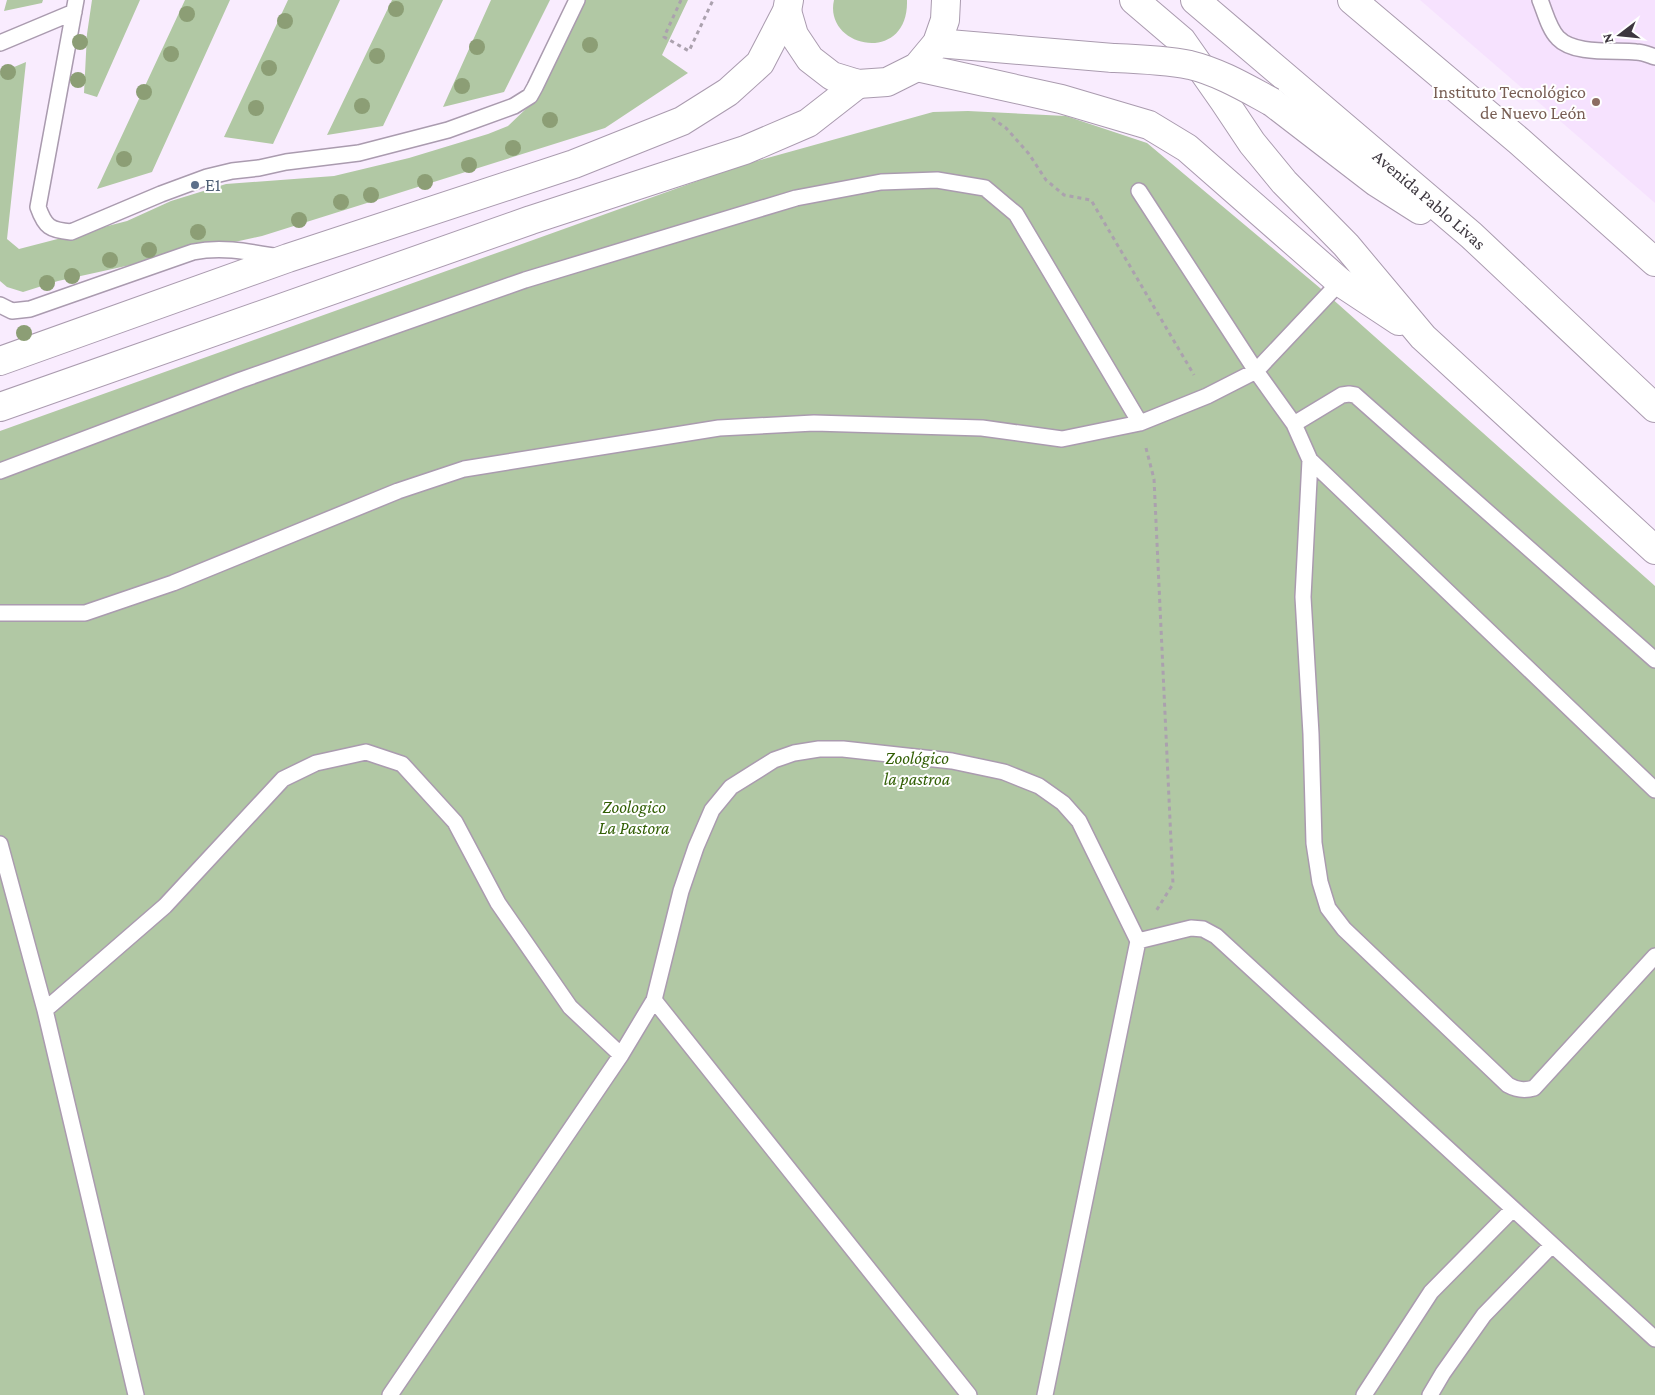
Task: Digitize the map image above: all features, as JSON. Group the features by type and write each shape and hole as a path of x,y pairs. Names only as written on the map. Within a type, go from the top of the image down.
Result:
{"main road":[{"path":"788,5 794,35 810,59 832,76 858,84 887,82 917,67 937,43 945,20 946,0"},
{"path":"1134,0 1182,41 1252,143 1284,182 1346,245 1423,337 1655,550"},
{"name":"Avenida Pablo Livas","path":"1195,0 1471,235 1655,408"},
{"path":"1352,0 1519,141 1655,262"},
{"path":"0,361 288,258 574,164 682,121 728,92 760,63 788,5"},
{"path":"937,43 1153,60 1191,65 1225,78 1272,102 1376,182 1425,214 1471,235"},
{"path":"917,67 1061,98 1150,125 1187,148 1340,282 1423,337"},
{"path":"0,407 531,220 745,150 808,123 858,84"}],"lane":[{"path":"75,6 38,207 42,220 51,228 58,231 71,232 207,177 286,162 358,153 448,130 514,106 530,96 577,0"},
{"path":"1540,0 1553,31 1567,45 1580,49 1639,52 1655,56"},
{"path":"0,43 75,6"},
{"path":"0,471 241,380 525,280 796,198 881,182 936,180 985,188 1016,214 1140,423"},
{"path":"1138,191 1256,371 1294,424 1310,460 1655,790"},
{"path":"0,305 12,311 30,309 193,252 208,249 226,249 288,258"},
{"path":"0,613 85,613 173,583 398,491 464,468 719,428 814,423 962,427 1062,438 1140,423 1206,396 1256,371 1340,282"},
{"path":"1294,424 1342,395 1355,395 1655,660"},
{"path":"1310,460 1303,597 1311,734 1314,843 1320,882 1328,908 1351,936 1508,1085 1517,1090 1534,1088 1655,956"},
{"path":"390,1395 621,1055 654,1000 680,891 712,810 731,787 774,760 794,753 819,749 843,749 952,761 1004,772 1039,786 1063,803 1079,821 1138,941 1045,1395"},
{"path":"45,1010 165,906 283,779 316,763 366,752 402,764 455,822 498,904 570,1007 621,1055"},
{"path":"0,844 45,1010 136,1395"},
{"path":"1138,941 1190,928 1203,929 1216,936 1655,1339"},
{"path":"654,1000 969,1395"},
{"path":"1364,1395 1431,1292 1513,1209"},
{"path":"1430,1395 1443,1373 1484,1315 1552,1245"}],"path":[{"path":"681,0 664,38 688,51 713,0"},
{"path":"992,118 1006,128 1029,154 1046,180 1064,195 1090,200 1206,396"},
{"path":"1138,941 1173,884 1154,479 1140,423"}],"shaded area":[{"name":"Instituto Tecnológico de Nuevo León","path":"1420,0 1655,0 1655,203"}],"green space":[{"path":"7,0 43,0 42,3 4,11"},
{"path":"92,0 140,0 97,97 84,93 87,34"},
{"path":"185,0 230,0 152,172 97,189"},
{"path":"288,0 340,0 273,144 224,137"},
{"path":"392,0 443,0 383,126 327,135"},
{"path":"491,0 550,0 504,92 443,107"},
{"path":"580,0 688,0 662,55 688,73 605,128 262,236 58,281 23,292 7,287 0,281 0,73 26,62 7,239 19,249 127,221 171,201 226,184 334,176 409,158 508,126 530,105"},
{"path":"834,0 907,0 904,21 895,35 882,42 867,43 853,38 841,30 834,16"},
{"name":"Zoologico La Pastora","path":"968,111 1066,116 1147,143 1320,288 1655,586 1655,1395 0,1395 0,431 742,165 933,112"}],"place":[{"name":"Instituto Tecnológico de Nuevo León","path":"1596,102"},
{"name":"E1","path":"195,185"}],"park label":[{"name":"Zoológico la pastroa","path":"917,768"}]}
